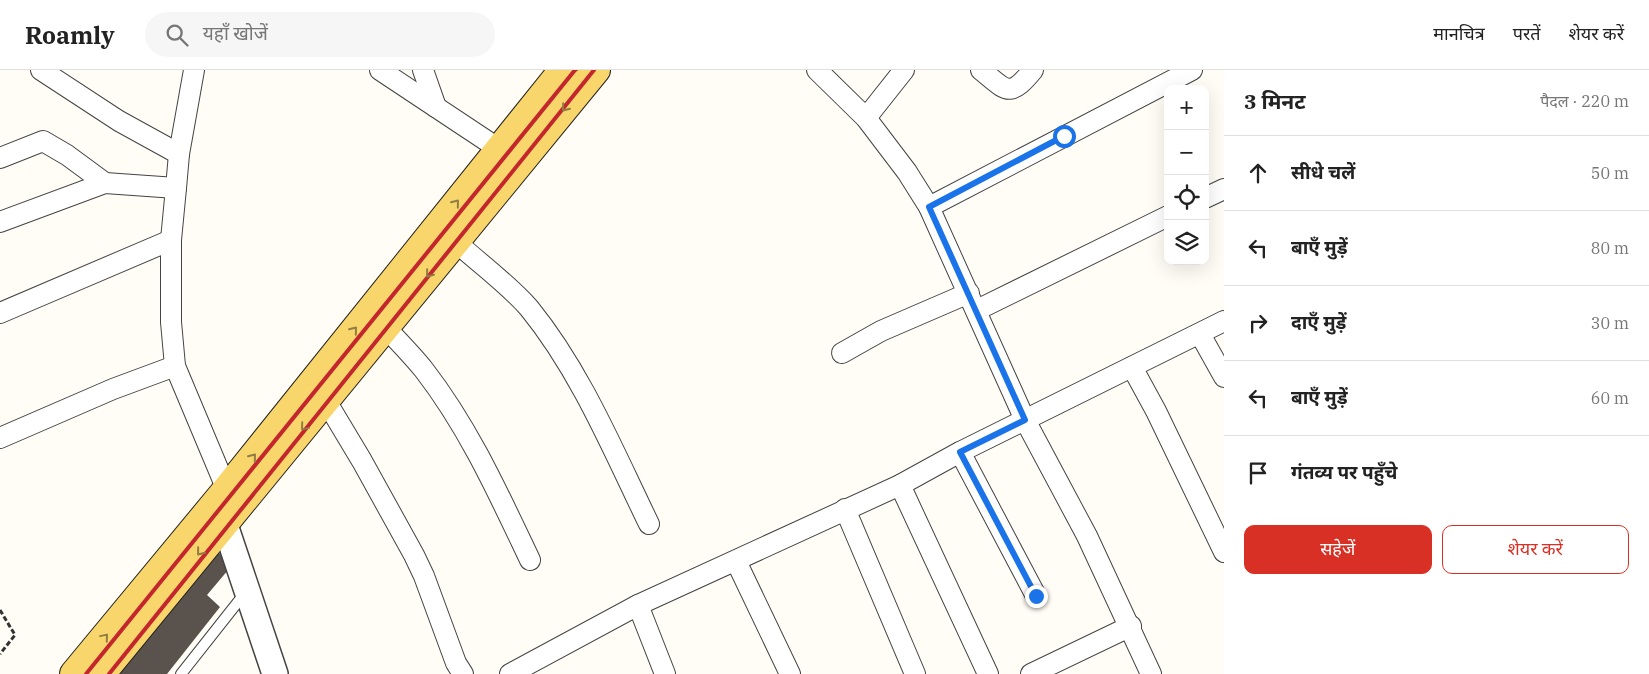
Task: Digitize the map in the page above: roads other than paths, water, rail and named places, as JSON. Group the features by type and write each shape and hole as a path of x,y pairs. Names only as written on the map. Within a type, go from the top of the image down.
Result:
{"main road":[{"path":"74,674 227,490 562,70"},
{"path":"101,674 596,70"}],"street":[{"path":"41,70 119,121 179,154"},
{"path":"194,70 179,154 171,240 171,322 175,366 227,490"},
{"path":"380,70 499,149"},
{"path":"423,70 436,107"},
{"path":"817,70 866,118 907,172 929,207 973,302 996,360 1025,420 1087,536 1152,674"},
{"path":"866,118 904,70"},
{"path":"981,70 1001,86 1013,90 1019,87 1033,70"},
{"path":"929,207 1192,70"},
{"path":"0,158 43,141 67,154 105,183"},
{"path":"0,222 105,183 176,188"},
{"path":"1209,196 1224,189"},
{"path":"842,353 881,331 973,302 1164,218"},
{"path":"0,313 171,240"},
{"path":"456,242 527,306 551,337 573,370 648,524"},
{"path":"510,674 638,605 900,485 960,452 1224,321"},
{"path":"385,328 424,369 466,432 530,560"},
{"path":"1200,334 1224,377"},
{"path":"0,438 112,390 175,366"},
{"path":"1132,367 1156,411 1224,552"},
{"path":"326,401 362,461 424,576 456,663 462,674"},
{"path":"960,452 1036,596"},
{"path":"900,485 988,674"},
{"path":"845,509 915,674"},
{"path":"224,522 275,674"},
{"path":"736,561 790,674"},
{"path":"638,605 665,674"},
{"path":"1031,674 1131,626"}],"lane":[{"path":"181,674 247,591"}],"railway":[{"path":"86,674 575,70"},
{"path":"109,674 594,70"}]}
